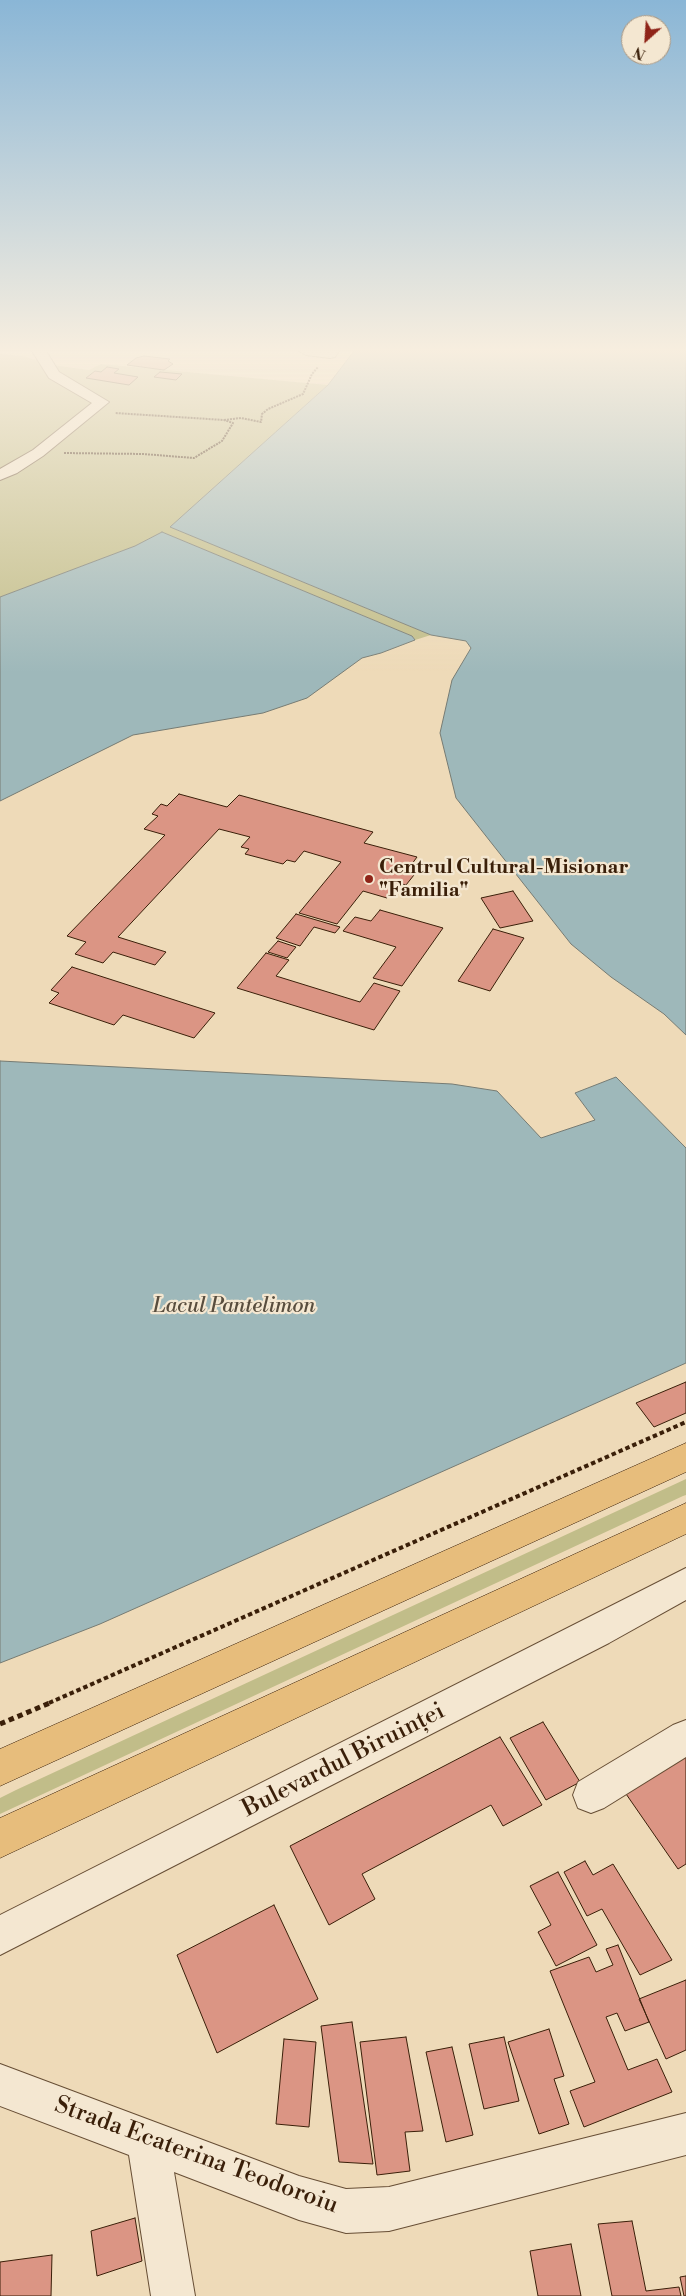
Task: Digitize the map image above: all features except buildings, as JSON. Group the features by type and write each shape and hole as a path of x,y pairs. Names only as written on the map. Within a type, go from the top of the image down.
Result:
{"main road":[{"path":"0,1768 686,1457"},
{"path":"0,1838 686,1518"}],"street":[{"path":"0,476 30,458"},
{"name":"Bulevardul Biruinței","path":"0,1936 682,1591"},
{"path":"591,1795 686,1737"},
{"name":"Strada Ecaterina Teodoroiu","path":"0,2085 299,2198 346,2211 389,2209 686,2134"},
{"path":"148,2141 173,2296"}],"path":[{"path":"0,1724 190,1642 686,1422"}],"shaded area":[{"path":"0,458 247,458 170,527 431,635 415,640 412,636 162,532 135,546 0,597"},
{"path":"686,1479 686,1495 0,1814 0,1798 16,1790"}],"water":[{"path":"247,458 686,458 686,1035 664,1014 611,977 571,944 456,798 440,733 452,680 471,648 466,641 431,635 170,527"},
{"path":"162,532 412,636 415,640 362,658 307,698 263,713 133,735 0,801 0,597 135,546"},
{"name":"Lacul Pantelimon","path":"0,1061 452,1084 497,1091 541,1138 595,1120 575,1093 616,1077 686,1148 686,1363 100,1624 0,1663"}],"place":[{"name":"Centrul Cultural-Misionar \"Familia\"","path":"369,879"}]}
